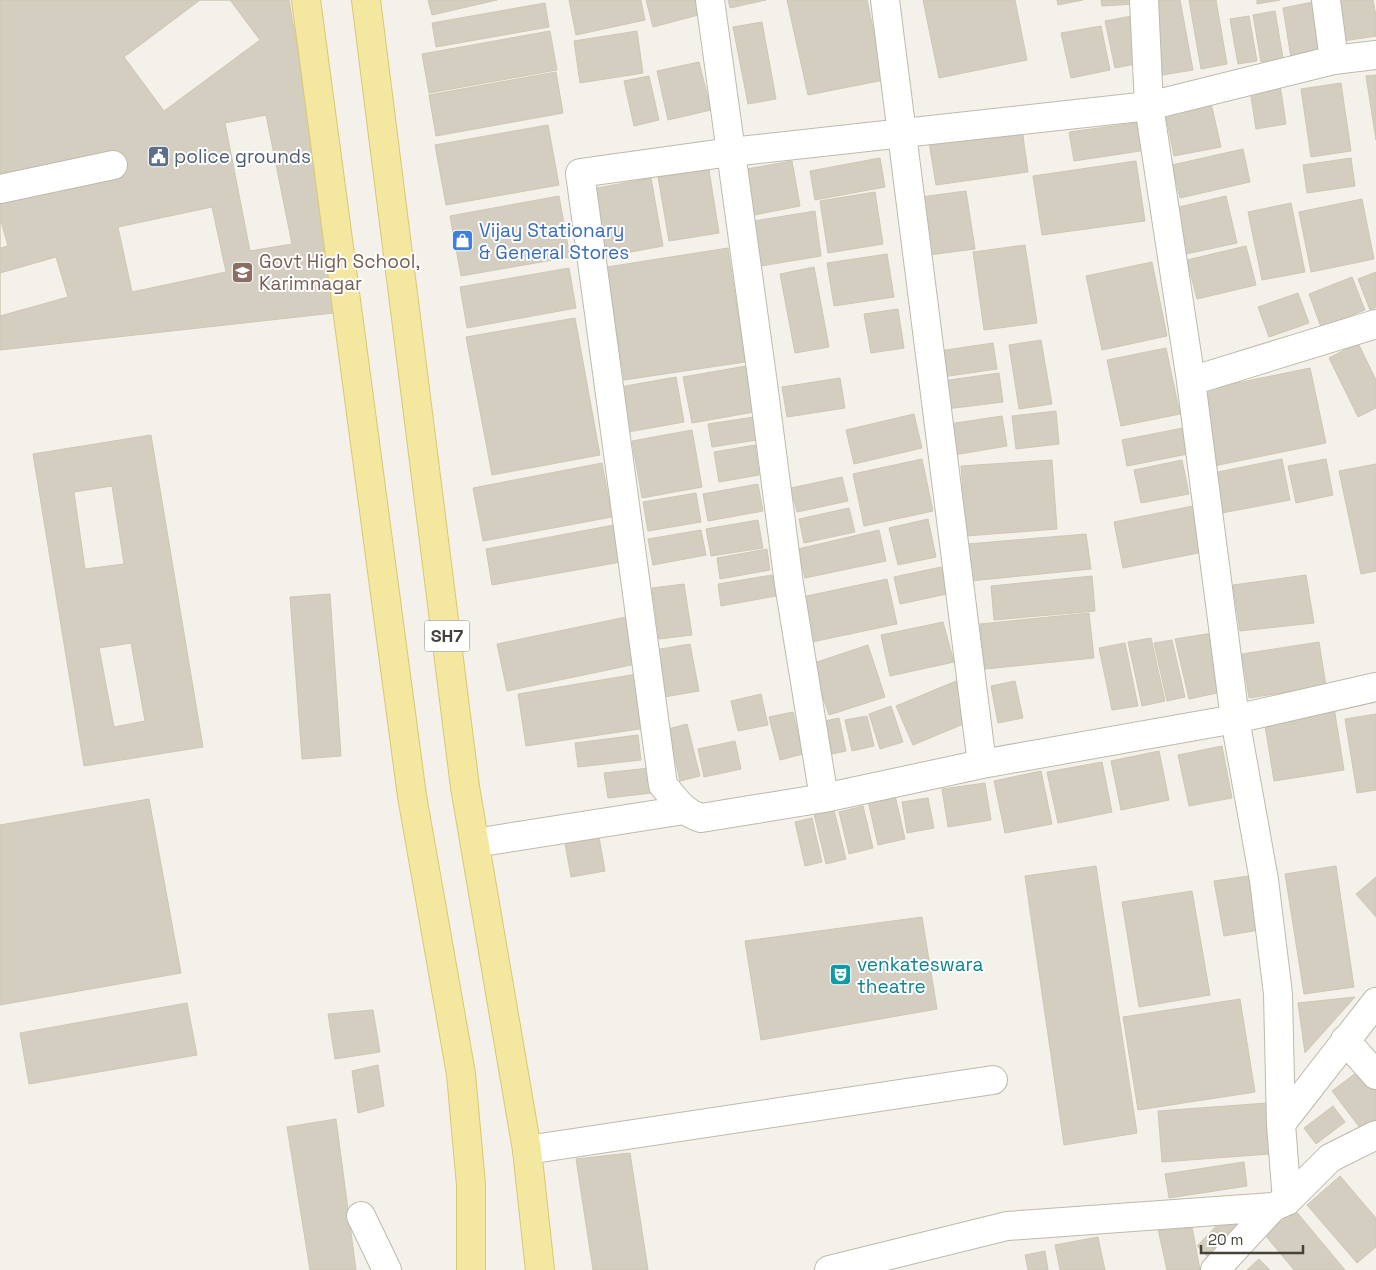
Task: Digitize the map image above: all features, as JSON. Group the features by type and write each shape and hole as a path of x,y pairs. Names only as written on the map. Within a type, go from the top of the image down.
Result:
{"main road":[{"path":"306,0 412,796 461,1074 471,1185 470,1270"},
{"name":"SH7","path":"366,0 465,787 527,1150 540,1270"}],"street":[{"path":"710,0 789,584 824,798"},
{"path":"885,0 982,764"},
{"path":"1144,0 1149,106 1191,381 1235,719 1264,880 1278,994 1282,1124 1280,1204"},
{"path":"1326,0 1334,60"},
{"path":"1376,55 1334,60 1149,106 731,152 580,173 664,785 684,810 692,816 701,818 824,798 982,764 1235,719 1376,687"},
{"path":"0,189 114,165"},
{"path":"1191,381 1373,333"},
{"path":"475,843 684,810"},
{"path":"1282,1124 1376,1002"},
{"path":"1345,1040 1376,1075"},
{"path":"527,1150 993,1080"},
{"path":"1215,1270 1280,1204 1330,1158 1376,1135"},
{"path":"829,1270 1007,1226 1280,1204"},
{"path":"362,1216 387,1270"}],"building":[{"name":"police grounds","path":"0,0 289,0 343,312 0,350"},
{"path":"200,0 230,0 260,40 164,111 124,57"},
{"path":"428,0 497,0 432,15"},
{"path":"569,0 641,0 645,20 576,35"},
{"path":"646,0 699,0 702,14 653,27"},
{"path":"728,0 766,0 730,8"},
{"path":"787,0 867,0 884,80 808,95"},
{"path":"923,0 1015,0 1027,60 939,78"},
{"path":"1057,0 1083,0 1058,5"},
{"path":"1101,0 1134,0 1134,4 1102,6"},
{"path":"1149,0 1180,0 1193,70 1162,75"},
{"path":"1189,0 1216,0 1227,64 1201,69"},
{"path":"1257,0 1280,0 1257,4"},
{"path":"1330,0 1373,0 1376,16 1376,36 1337,42"},
{"path":"1313,2 1322,53 1291,58 1283,8"},
{"path":"545,3 549,27 436,47 432,23"},
{"path":"1275,11 1283,58 1261,62 1253,15"},
{"path":"1137,15 1146,62 1115,68 1105,21"},
{"path":"1249,16 1257,61 1238,64 1230,19"},
{"path":"762,22 776,99 748,104 733,27"},
{"path":"1101,26 1110,70 1071,78 1061,33"},
{"path":"550,31 557,70 429,93 422,54"},
{"path":"637,31 643,73 580,83 574,41"},
{"path":"699,62 711,110 668,120 657,71"},
{"path":"556,72 563,113 436,136 429,95"},
{"path":"1376,75 1376,140 1366,76"},
{"path":"649,76 659,120 634,126 624,81"},
{"path":"1341,83 1351,151 1311,157 1301,89"},
{"path":"1280,85 1286,124 1256,129 1250,90"},
{"path":"1211,103 1221,147 1174,156 1165,112"},
{"path":"266,115 292,244 250,251 225,123"},
{"path":"1143,122 1147,150 1074,161 1069,132"},
{"path":"548,125 559,185 446,205 435,145"},
{"path":"1022,129 1028,172 936,185 929,142"},
{"path":"1243,149 1250,182 1180,198 1172,165"},
{"path":"880,158 885,187 815,200 810,171"},
{"path":"1351,158 1355,186 1307,193 1303,165"},
{"path":"792,161 800,206 749,216 741,170"},
{"path":"1136,161 1145,221 1042,235 1033,176"},
{"path":"709,170 719,233 669,241 658,177"},
{"path":"651,178 663,246 604,257 592,189"},
{"path":"966,191 975,249 929,255 921,197"},
{"path":"875,192 883,244 828,253 820,201"},
{"path":"559,196 570,257 461,276 450,216"},
{"path":"1226,196 1237,243 1186,254 1175,208"},
{"path":"1362,199 1374,259 1311,272 1299,212"},
{"path":"1291,203 1305,272 1262,280 1248,212"},
{"path":"212,207 226,272 132,292 118,227"},
{"path":"815,211 821,256 761,266 754,221"},
{"path":"0,218 8,246 0,248"},
{"path":"1025,245 1037,323 984,330 973,252"},
{"path":"1246,246 1256,285 1197,299 1187,260"},
{"path":"728,248 745,362 624,380 607,267"},
{"path":"887,254 894,297 834,306 827,263"},
{"path":"56,257 68,297 0,316 0,273"},
{"path":"1152,262 1167,336 1102,350 1086,276"},
{"path":"814,267 829,347 795,353 780,274"},
{"path":"569,268 576,308 467,328 460,287"},
{"path":"1376,272 1376,307 1370,310 1358,279"},
{"path":"1352,277 1365,310 1321,327 1309,294"},
{"path":"1298,293 1309,323 1269,337 1258,307"},
{"path":"898,309 904,348 871,353 864,314"},
{"path":"575,318 600,455 492,475 466,337"},
{"path":"1041,340 1052,404 1019,409 1009,345"},
{"path":"993,343 997,369 942,377 939,351"},
{"path":"1358,343 1376,380 1376,408 1358,417 1329,358"},
{"path":"1166,348 1180,414 1121,426 1107,360"},
{"path":"746,366 754,412 692,423 683,377"},
{"path":"1310,368 1326,443 1214,466 1198,391"},
{"path":"999,373 1003,402 946,409 942,381"},
{"path":"676,377 684,422 628,432 620,387"},
{"path":"840,378 845,408 787,417 782,387"},
{"path":"1056,411 1059,444 1016,449 1012,416"},
{"path":"914,414 922,448 854,464 846,430"},
{"path":"1002,416 1007,446 954,455 949,424"},
{"path":"754,417 757,440 712,447 708,424"},
{"path":"1183,428 1188,454 1127,466 1122,440"},
{"path":"692,430 702,487 642,498 632,441"},
{"path":"151,435 203,747 84,766 33,454","holes":["112,486 124,564 85,569 74,492","131,643 145,721 114,727 99,648"]},
{"path":"755,445 759,475 719,482 714,452"},
{"path":"922,459 933,511 864,526 853,474"},
{"path":"1282,459 1290,500 1222,513 1213,473"},
{"path":"1326,459 1333,495 1296,503 1288,466"},
{"path":"1052,460 1057,529 966,536 961,466"},
{"path":"1182,460 1189,494 1141,503 1134,470"},
{"path":"602,463 612,517 483,541 473,488"},
{"path":"1376,464 1376,571 1361,574 1339,471"},
{"path":"842,477 848,501 797,512 791,488"},
{"path":"758,484 763,511 708,521 703,494"},
{"path":"696,493 701,522 648,531 643,502"},
{"path":"1193,506 1203,552 1123,568 1114,522"},
{"path":"849,508 855,532 804,543 799,519"},
{"path":"928,519 936,557 898,565 889,528"},
{"path":"758,520 763,548 711,556 706,529"},
{"path":"614,525 621,562 492,585 486,549"},
{"path":"701,530 706,555 653,565 648,539"},
{"path":"879,530 886,561 805,578 798,549"},
{"path":"1086,534 1091,569 970,581 967,544"},
{"path":"767,549 770,570 720,579 717,558"},
{"path":"941,567 947,594 900,604 894,577"},
{"path":"772,575 776,596 721,606 718,584"},
{"path":"1306,575 1314,623 1240,631 1233,585"},
{"path":"1092,576 1095,611 994,620 991,586"},
{"path":"887,579 897,624 812,642 802,597"},
{"path":"684,584 692,635 659,639 652,588"},
{"path":"330,594 341,756 302,759 290,597"},
{"path":"1089,613 1094,658 985,669 980,624"},
{"path":"626,617 636,664 507,691 497,644"},
{"path":"943,622 954,662 890,676 881,635"},
{"path":"1219,632 1231,690 1189,699 1175,639"},
{"path":"1151,638 1165,701 1142,706 1128,642"},
{"path":"1172,640 1185,697 1167,701 1154,643"},
{"path":"1319,642 1326,686 1249,698 1242,654"},
{"path":"1125,643 1138,706 1112,710 1099,648"},
{"path":"690,644 699,691 664,697 655,650"},
{"path":"868,645 885,697 829,715 811,664"},
{"path":"637,674 646,728 526,746 518,694"},
{"path":"956,681 973,720 913,745 896,706"},
{"path":"1015,681 1023,718 998,723 991,686"},
{"path":"761,694 768,725 738,731 731,701"},
{"path":"891,706 903,742 880,749 869,714"},
{"path":"1334,707 1344,770 1274,781 1264,719"},
{"path":"793,712 803,754 780,760 769,717"},
{"path":"1376,714 1376,790 1357,793 1345,719"},
{"path":"867,716 874,746 852,751 845,720"},
{"path":"839,718 846,751 832,754 825,721"},
{"path":"687,724 700,776 680,781 668,729"},
{"path":"638,735 641,760 578,767 575,743"},
{"path":"735,741 741,769 704,777 698,749"},
{"path":"1222,746 1232,798 1189,806 1178,755"},
{"path":"1159,751 1169,800 1121,810 1111,761"},
{"path":"1102,762 1112,812 1058,823 1047,772"},
{"path":"649,768 652,793 608,798 604,773"},
{"path":"1041,771 1052,824 1005,833 994,781"},
{"path":"985,783 991,820 948,827 942,789"},
{"path":"895,795 905,839 878,845 868,801"},
{"path":"928,798 934,828 907,833 902,802"},
{"path":"149,799 181,973 0,1005 0,825"},
{"path":"863,806 873,848 849,854 839,812"},
{"path":"834,810 846,859 826,864 814,814"},
{"path":"812,818 822,862 805,866 795,822"},
{"path":"597,826 605,871 571,877 563,832"},
{"path":"1096,866 1137,1133 1064,1145 1025,876"},
{"path":"1336,866 1354,987 1304,994 1285,874"},
{"path":"1249,876 1259,930 1224,936 1214,881"},
{"path":"1376,877 1376,917 1356,894"},
{"path":"1192,891 1210,995 1139,1007 1122,902"},
{"name":"venkateswara theatre","path":"922,917 937,1009 761,1040 745,941"},
{"path":"1355,997 1305,1053 1298,1003"},
{"path":"1240,999 1255,1092 1138,1110 1123,1017"},
{"path":"187,1003 197,1055 29,1084 20,1033"},
{"path":"373,1010 380,1052 335,1059 328,1014"},
{"path":"378,1065 384,1106 358,1113 352,1071"},
{"path":"1361,1069 1376,1088 1376,1122 1363,1132 1332,1091"},
{"path":"1267,1103 1270,1154 1162,1162 1158,1111"},
{"path":"1333,1106 1345,1122 1316,1144 1304,1128"},
{"path":"336,1119 356,1270 310,1270 287,1127"},
{"path":"630,1153 648,1270 593,1270 576,1159"},
{"path":"1244,1162 1247,1186 1169,1198 1165,1174"},
{"path":"1340,1176 1376,1218 1376,1247 1357,1263 1307,1205"},
{"path":"1295,1210 1345,1270 1294,1270 1265,1235"},
{"path":"1231,1211 1242,1221 1208,1257 1197,1246"},
{"path":"1191,1221 1200,1270 1167,1270 1158,1229"},
{"path":"1098,1237 1105,1270 1060,1270 1055,1245"},
{"path":"1045,1251 1048,1270 1028,1270 1025,1255"},
{"path":"1259,1259 1270,1270 1247,1270"}],"place":[{"name":"police grounds","path":"158,156"},
{"name":"Vijay Stationary & General Stores","path":"463,241"},
{"name":"Govt High School, Karimnagar","path":"243,272"},
{"name":"venkateswara theatre","path":"841,975"}]}
